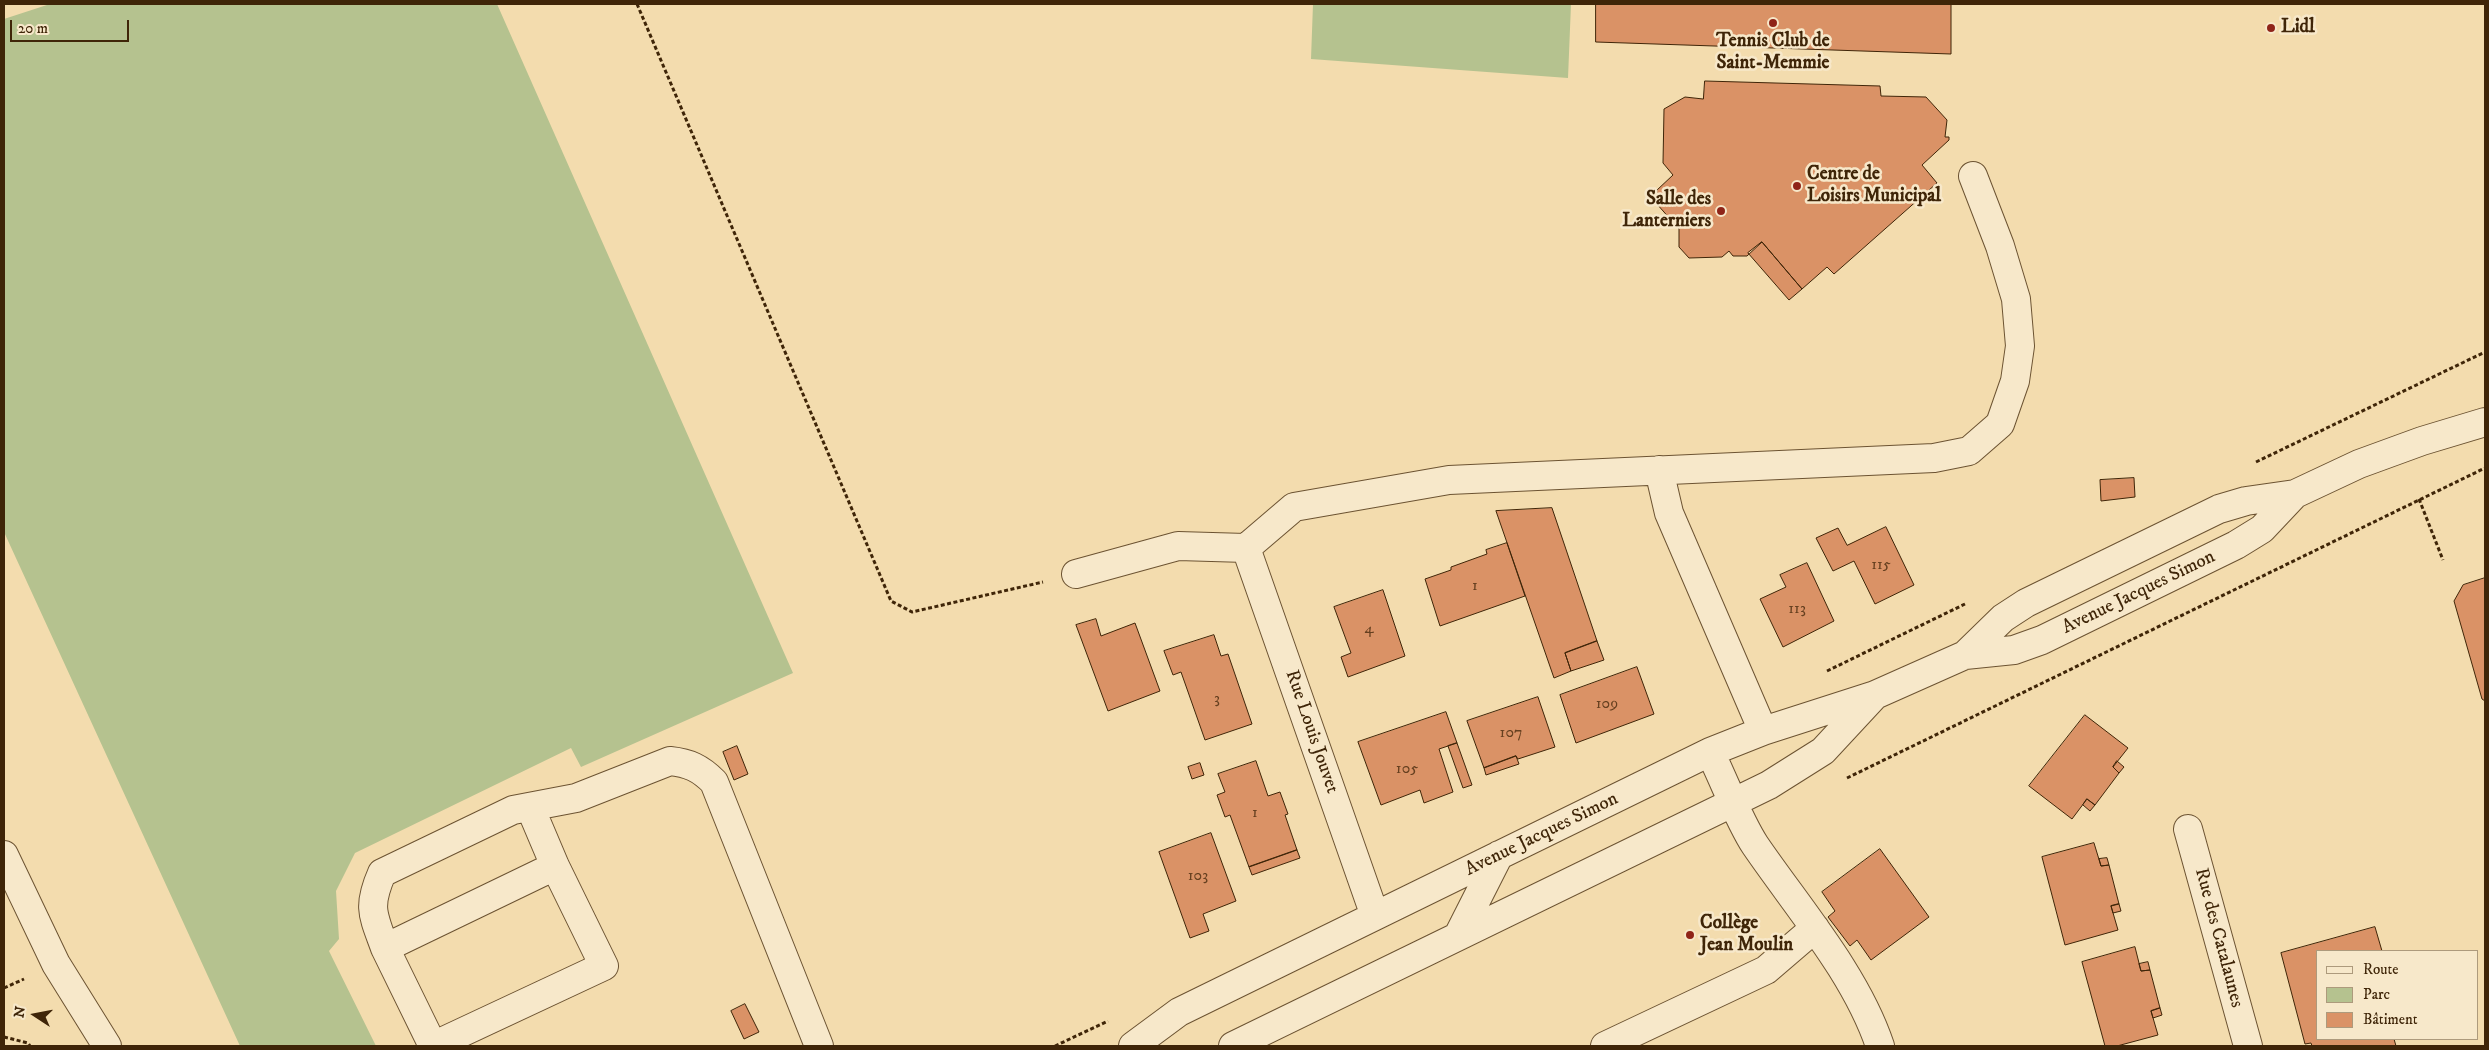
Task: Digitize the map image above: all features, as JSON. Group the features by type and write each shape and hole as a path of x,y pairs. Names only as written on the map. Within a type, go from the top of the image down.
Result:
{"street":[{"path":"1076,574 1178,546 1246,548 1294,507 1449,480 1934,458 1969,451 2000,424 2015,381 2020,346 2016,300 2000,246 1973,176"},
{"name":"Avenue Jacques Simon","path":"1965,655 2003,618 2026,603 2219,509 2246,500 2295,494 2359,464 2422,441 2485,422"},
{"path":"1659,470 1669,513 1762,731"},
{"name":"Avenue Jacques Simon","path":"1132,1044 1178,1012 1710,752 1762,731 1875,695 1965,655 2014,650 2042,640 2236,545 2262,528 2295,494"},
{"name":"Rue Louis Jouvet","path":"1246,548 1375,916"},
{"path":"1233,1046 1734,802 1801,767 1823,751 1875,695"},
{"path":"1710,752 1754,844 1815,928 1871,1019 1880,1046"},
{"path":"530,807 555,866 604,966 433,1046 385,948 372,914 373,894 382,873 513,810 576,798 670,761 686,763 700,769 714,782 819,1046"},
{"name":"Rue des Catalaunes","path":"2188,829 2248,1046"},
{"path":"4,856 56,964 107,1046"},
{"path":"1458,936 1499,856"},
{"path":"385,948 555,866"},
{"path":"1605,1046 1766,970 1815,928"}],"path":[{"path":"637,4 891,601 912,612 1076,574"},
{"path":"1845,779 2485,468"},
{"path":"2419,499 2443,560"},
{"path":"4,1037 28,1042 30,1046"}],"green space":[{"path":"50,4 497,4 793,673 581,767 571,748 355,853 336,891 339,939 329,951 376,1046 240,1046 4,532 4,19"},
{"path":"1313,4 1571,4 1568,78 1311,59"}],"building":[{"name":"Tennis Club de Saint-Memmie","path":"1596,4 1951,4 1951,54 1596,42"},
{"name":"Centre de Loisirs Municipal","path":"1705,81 1880,86 1881,96 1926,97 1947,120 1945,137 1949,137 1949,140 1922,165 1937,183 1834,274 1827,267 1802,289 1762,242 1747,256 1733,256 1729,251 1722,257 1689,258 1679,247 1679,229 1656,203 1657,190 1673,175 1663,163 1664,109 1685,97 1703,99"},
{"path":"1762,242 1802,289 1789,300 1748,253"},
{"path":"2134,478 2135,497 2101,501 2100,480"},
{"path":"1552,508 1597,641 1565,653 1571,671 1554,678 1496,511"},
{"path":"1886,527 1914,585 1875,604 1854,561 1833,571 1816,538 1838,528 1847,545"},
{"path":"1507,543 1525,596 1440,626 1425,579 1451,570 1451,567 1487,554 1486,550"},
{"path":"1807,563 1834,621 1783,647 1760,599 1786,587 1780,575"},
{"path":"2485,578 2485,701 2482,699 2454,601 2463,585"},
{"path":"1383,590 1405,656 1348,677 1341,657 1351,653 1334,607"},
{"path":"1096,619 1101,636 1135,623 1160,691 1108,711 1076,625"},
{"path":"1214,635 1221,656 1228,654 1252,724 1205,740 1181,672 1173,675 1164,651"},
{"path":"1597,641 1604,660 1571,671 1565,653"},
{"path":"1637,667 1654,714 1576,743 1560,695"},
{"path":"1538,697 1555,747 1518,759 1516,756 1484,768 1467,721"},
{"path":"1446,712 1457,743 1439,749 1453,792 1424,803 1420,790 1381,805 1358,742"},
{"path":"2085,715 2128,748 2113,767 2119,773 2095,805 2087,799 2072,819 2029,786"},
{"path":"1457,743 1472,785 1463,788 1448,746"},
{"path":"737,746 748,774 734,780 723,752"},
{"path":"1516,756 1519,764 1486,775 1484,768"},
{"path":"1256,761 1268,796 1280,792 1288,814 1285,815 1297,850 1249,867 1230,815 1225,817 1217,795 1225,792 1218,774"},
{"path":"2117,761 2124,767 2119,773 2113,767"},
{"path":"1200,763 1204,775 1192,779 1188,767"},
{"path":"2087,799 2095,805 2090,811 2083,805"},
{"path":"1211,833 1236,901 1203,914 1209,931 1190,938 1159,852"},
{"path":"2094,843 2101,866 2109,865 2119,904 2111,906 2118,930 2065,945 2042,857"},
{"path":"1880,849 1929,917 1871,960 1857,940 1850,946 1828,917 1835,911 1822,892"},
{"path":"1297,850 1300,858 1252,875 1249,867"},
{"path":"2107,858 2109,865 2101,866 2099,859"},
{"path":"2119,904 2121,911 2113,913 2111,906"},
{"path":"2375,927 2382,950 2316,950 2316,1040 2394,1040 2396,1046 2312,1046 2311,1043 2305,1044 2281,953"},
{"path":"2135,947 2141,971 2150,970 2160,1008 2151,1011 2158,1035 2117,1046 2105,1046 2082,962"},
{"path":"2148,962 2150,970 2141,971 2139,964"},
{"path":"745,1004 759,1032 744,1039 731,1011"},
{"path":"2160,1008 2162,1015 2153,1018 2151,1011"}],"place":[{"name":"Tennis Club de Saint-Memmie","path":"1773,23"},
{"name":"Lidl","path":"2271,28"},
{"name":"Centre de Loisirs Municipal","path":"1797,186"},
{"name":"Salle des Lanterniers","path":"1721,211"},
{"name":"Collège Jean Moulin","path":"1690,935"}]}
